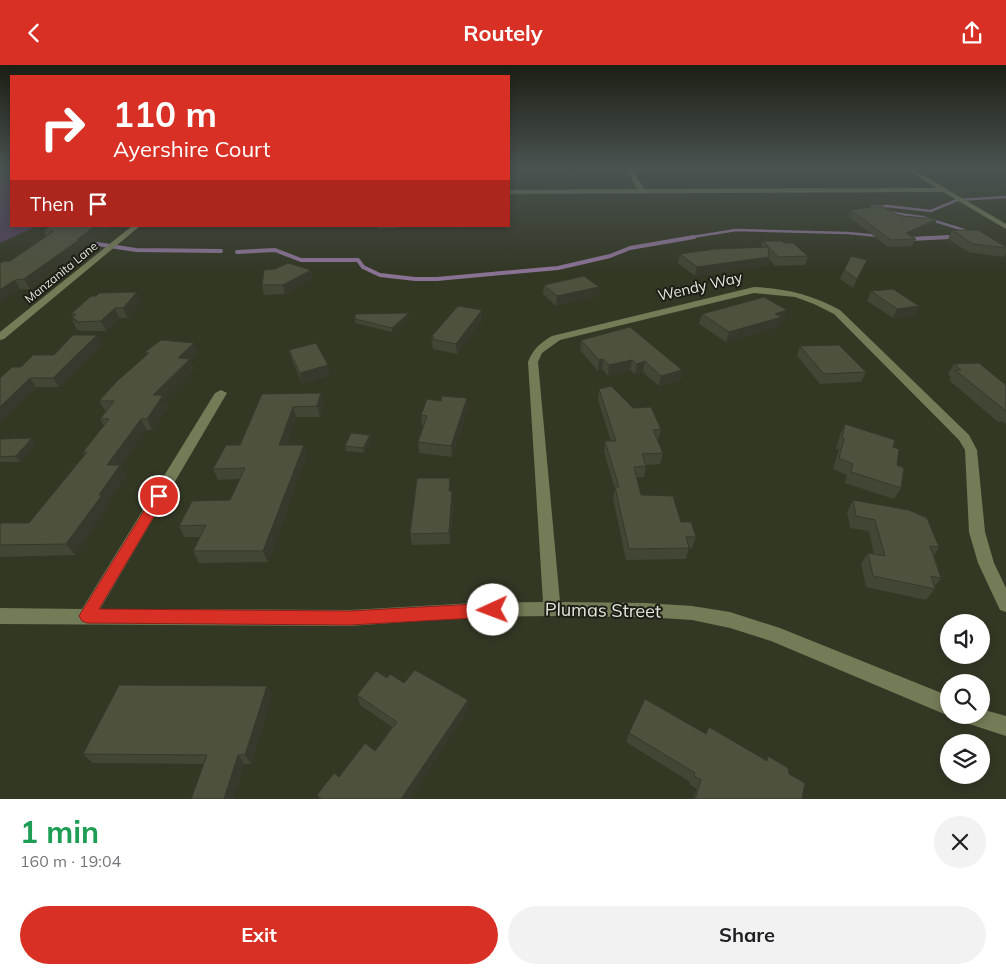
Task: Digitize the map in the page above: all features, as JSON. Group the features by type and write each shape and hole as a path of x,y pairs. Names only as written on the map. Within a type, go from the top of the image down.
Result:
{"street":[{"path":"965,202 1006,227"},
{"name":"Manzanita Lane","path":"0,337 136,227"},
{"name":"Wendy Way","path":"552,609 533,362 537,352 556,338 754,290 770,290 799,295 826,305 837,312 954,425 965,438 970,449 977,532 986,563 1006,605"},
{"path":"87,616 221,393"},
{"name":"Plumas Street","path":"0,615 358,618 474,610 552,609 683,612 730,620 774,634 940,702"},
{"path":"990,721 1006,726"}],"shaded area":[{"path":"0,202 10,202 10,227 35,227 0,243"}],"building":[{"path":"882,206 890,212 902,216 937,219 906,233 916,239 891,240 851,210"},
{"path":"49,227 94,227 77,240 79,240 24,279 15,280 0,290 0,263 10,261 54,231 43,231"},
{"path":"952,230 978,230 1006,248 973,244"},
{"path":"763,241 793,243 808,256 778,257"},
{"path":"768,247 769,257 697,267 680,254 715,249"},
{"path":"851,256 867,260 857,279 844,270"},
{"path":"288,263 311,270 283,285 262,285 264,270 275,269"},
{"path":"584,276 599,287 557,296 544,285"},
{"path":"893,289 919,306 897,309 871,291"},
{"path":"137,292 123,308 115,308 101,321 76,322 77,320 72,320 75,318 71,318 76,314 71,314 91,296 96,296 99,293"},
{"path":"764,297 787,310 775,314 782,317 729,332 702,314"},
{"path":"458,306 482,310 456,344 432,339 434,337 431,337"},
{"path":"409,313 392,328 355,319 355,314"},
{"path":"630,327 682,370 661,376 645,361 637,364 632,360 609,365 603,359 599,360 581,340"},
{"path":"73,335 97,335 53,378 30,378 0,407 0,378 12,367 21,367 33,355 54,355"},
{"path":"161,340 194,343 178,358 190,359 153,395 163,395 147,419 141,419 107,465 120,465 99,495 102,495 66,544 0,545 1,523 29,523 87,452 83,452 109,419 100,419 114,401 99,401 117,381 149,353 145,352"},
{"path":"316,343 328,365 300,373 289,350"},
{"path":"839,345 866,372 824,374 800,346"},
{"path":"979,363 1006,385 1006,411 955,370 961,370 954,364"},
{"path":"611,386 633,408 651,407 661,429 653,430 663,453 642,454 646,466 634,467 641,495 673,496 681,522 691,522 696,537 686,537 689,548 629,549 615,487 619,487 605,441 616,441 599,389"},
{"path":"321,393 317,406 293,407 279,445 304,445 263,551 193,551 206,525 179,526 192,501 230,500 245,468 213,469 226,445 240,445 262,394"},
{"path":"442,396 467,398 451,446 418,442 427,416 421,415 427,399 441,401"},
{"path":"845,424 895,440 893,447 899,449 897,465 904,468 901,488 851,472 853,464 839,458 844,439 842,438"},
{"path":"351,433 370,435 363,448 345,446"},
{"path":"32,438 16,456 0,457 0,439"},
{"path":"417,478 450,478 449,491 452,491 449,533 410,534"},
{"path":"853,500 909,510 927,518 939,547 930,546 941,578 931,576 935,589 873,576 868,553 885,556 875,520 856,516"},
{"path":"415,670 468,700 401,799 322,799 317,795 334,773 339,777 365,743 375,751 397,722 357,695 376,671 387,678 390,674 404,683"},
{"path":"119,685 267,686 245,755 238,755 224,799 191,799 207,755 83,754"},
{"path":"645,699 706,734 709,727 767,761 768,756 788,768 789,774 805,783 802,799 695,799 701,780 694,776 695,773 629,733"}],"waterway":[{"path":"877,210 872,207 887,206 931,211 952,202"},
{"path":"885,212 922,217 964,230"},
{"path":"686,238 736,230 848,233 879,236"},
{"path":"237,252 275,250 301,260 358,260 363,267 380,275 415,279 437,279 558,268 610,256 630,248 694,237"},
{"path":"910,239 943,237"},
{"path":"923,238 943,237"},
{"path":"943,237 950,237"},
{"path":"943,237 954,237"},
{"path":"97,244 136,250 221,251"}],"route":[{"path":"159,496 87,616 382,618 493,610"}]}
